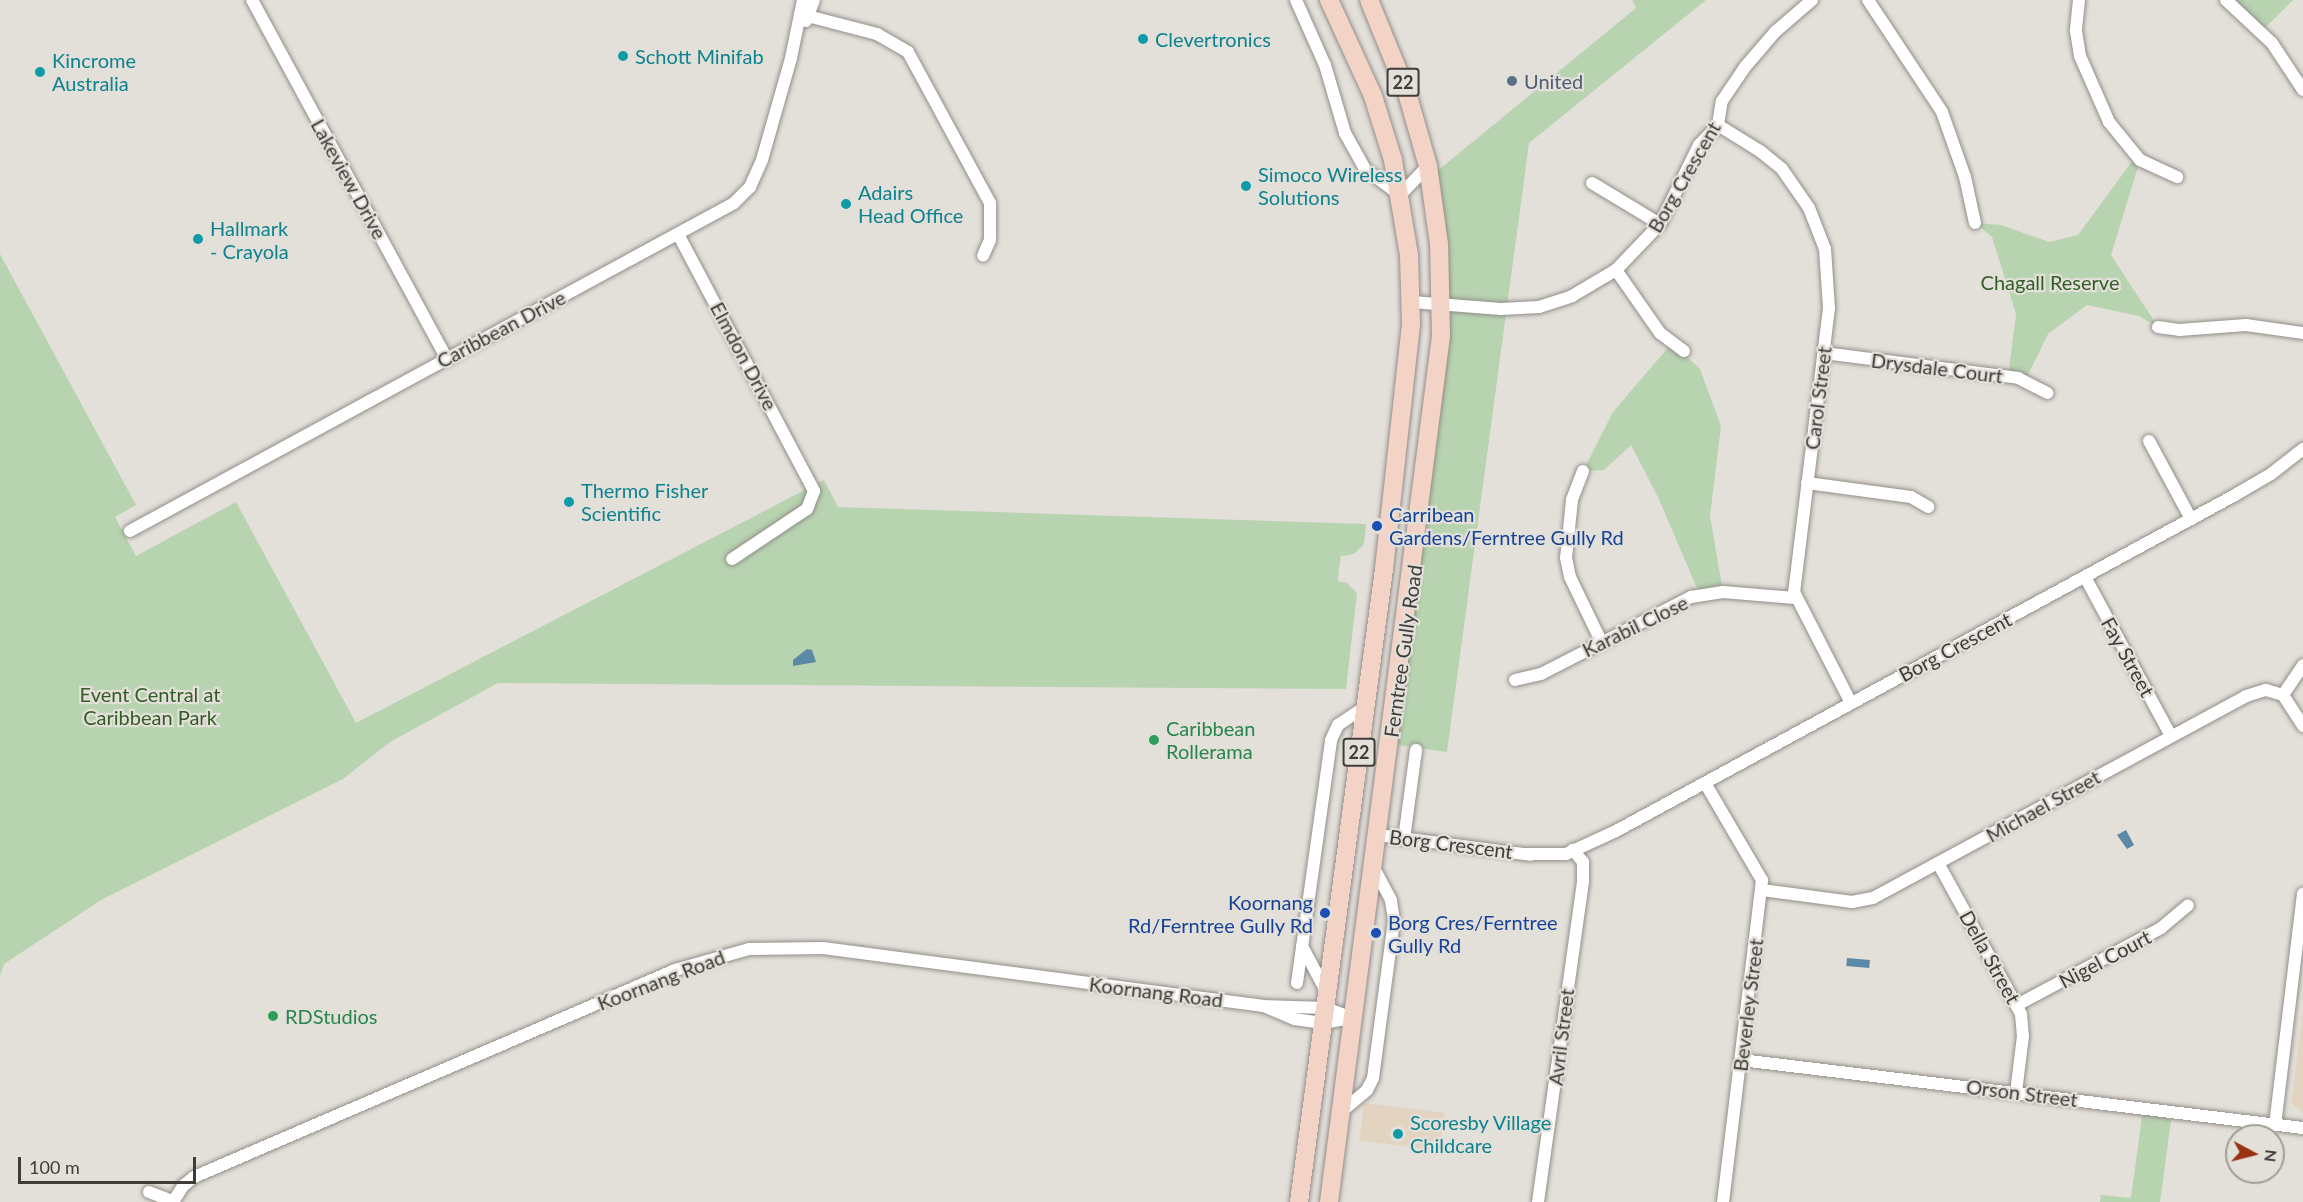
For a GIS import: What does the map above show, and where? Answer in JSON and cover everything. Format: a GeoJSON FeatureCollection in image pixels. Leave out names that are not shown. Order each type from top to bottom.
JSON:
{"type":"FeatureCollection","features":[{"type":"Feature","properties":{"kind":"main road","name":"Ferntree Gully Road"},"geometry":{"type":"LineString","coordinates":[[1299,1202],[1407,390],[1412,302],[1400,195],[1373,96],[1329,0]]}},
{"type":"Feature","properties":{"kind":"main road","name":"Ferntree Gully Road"},"geometry":{"type":"LineString","coordinates":[[1329,1202],[1433,420],[1442,305],[1439,244],[1428,166],[1407,93],[1369,0]]}},
{"type":"Feature","properties":{"kind":"street","name":"Lakeview Drive"},"geometry":{"type":"LineString","coordinates":[[252,0],[446,358]]}},
{"type":"Feature","properties":{"kind":"street","name":"Caribbean Drive"},"geometry":{"type":"LineString","coordinates":[[803,0],[804,14]]}},
{"type":"Feature","properties":{"kind":"street","name":"Caribbean Drive"},"geometry":{"type":"LineString","coordinates":[[130,531],[734,203],[750,187],[762,160],[804,14],[814,0]]}},
{"type":"Feature","properties":{"kind":"street"},"geometry":{"type":"LineString","coordinates":[[1296,0],[1325,64],[1354,151],[1372,177],[1400,195],[1428,166]]}},
{"type":"Feature","properties":{"kind":"street","name":"Borg Crescent"},"geometry":{"type":"LineString","coordinates":[[1412,302],[1501,309],[1539,307],[1572,296],[1616,270],[1660,224],[1700,145],[1718,125],[1722,101],[1745,67],[1775,32],[1812,0]]}},
{"type":"Feature","properties":{"kind":"street"},"geometry":{"type":"LineString","coordinates":[[1868,0],[1942,112],[1963,169],[1975,223]]}},
{"type":"Feature","properties":{"kind":"street"},"geometry":{"type":"LineString","coordinates":[[2079,0],[2076,31],[2080,56],[2109,122],[2140,160],[2177,177]]}},
{"type":"Feature","properties":{"kind":"street"},"geometry":{"type":"LineString","coordinates":[[2226,0],[2272,43],[2303,90]]}},
{"type":"Feature","properties":{"kind":"street"},"geometry":{"type":"LineString","coordinates":[[804,14],[877,34],[908,52],[990,203],[990,240],[982,256]]}},
{"type":"Feature","properties":{"kind":"street","name":"Carol Street"},"geometry":{"type":"LineString","coordinates":[[1718,125],[1746,141],[1782,169],[1817,224],[1830,282],[1824,353],[1795,598]]}},
{"type":"Feature","properties":{"kind":"street"},"geometry":{"type":"LineString","coordinates":[[1592,183],[1660,224]]}},
{"type":"Feature","properties":{"kind":"street","name":"Elmdon Drive"},"geometry":{"type":"LineString","coordinates":[[678,234],[810,478],[814,491],[807,509],[732,559]]}},
{"type":"Feature","properties":{"kind":"street"},"geometry":{"type":"LineString","coordinates":[[1616,270],[1660,333],[1684,351]]}},
{"type":"Feature","properties":{"kind":"street"},"geometry":{"type":"LineString","coordinates":[[2158,327],[2179,330],[2246,325],[2303,333]]}},
{"type":"Feature","properties":{"kind":"street","name":"Drysdale Court"},"geometry":{"type":"LineString","coordinates":[[1824,353],[2018,378],[2047,393]]}},
{"type":"Feature","properties":{"kind":"street","name":"Borg Crescent"},"geometry":{"type":"LineString","coordinates":[[2291,457],[2303,437]]}},
{"type":"Feature","properties":{"kind":"street"},"geometry":{"type":"LineString","coordinates":[[2149,441],[2191,519]]}},
{"type":"Feature","properties":{"kind":"street","name":"Borg Crescent"},"geometry":{"type":"LineString","coordinates":[[1378,835],[1525,854],[1576,854],[2262,480],[2303,448]]}},
{"type":"Feature","properties":{"kind":"street"},"geometry":{"type":"LineString","coordinates":[[1583,471],[1572,500],[1566,558],[1577,592],[1601,641]]}},
{"type":"Feature","properties":{"kind":"street"},"geometry":{"type":"LineString","coordinates":[[1807,483],[1911,497],[1928,507]]}},
{"type":"Feature","properties":{"kind":"street","name":"Fay Street"},"geometry":{"type":"LineString","coordinates":[[2085,577],[2171,736]]}},
{"type":"Feature","properties":{"kind":"street","name":"Karabil Close"},"geometry":{"type":"LineString","coordinates":[[1515,680],[1540,674],[1671,605],[1700,595],[1723,592],[1795,598]]}},
{"type":"Feature","properties":{"kind":"street"},"geometry":{"type":"LineString","coordinates":[[1795,598],[1851,703]]}},
{"type":"Feature","properties":{"kind":"street"},"geometry":{"type":"LineString","coordinates":[[2303,665],[2283,695],[2303,726]]}},
{"type":"Feature","properties":{"kind":"street","name":"Michael Street"},"geometry":{"type":"LineString","coordinates":[[1762,890],[1863,901],[1938,863],[2254,692],[2283,695]]}},
{"type":"Feature","properties":{"kind":"street"},"geometry":{"type":"LineString","coordinates":[[1297,982],[1331,740],[1338,726],[1365,708]]}},
{"type":"Feature","properties":{"kind":"street"},"geometry":{"type":"LineString","coordinates":[[1404,839],[1416,750]]}},
{"type":"Feature","properties":{"kind":"street","name":"Beverley Street"},"geometry":{"type":"LineString","coordinates":[[1708,781],[1760,875],[1762,890],[1723,1202]]}},
{"type":"Feature","properties":{"kind":"street","name":"Avril Street"},"geometry":{"type":"LineString","coordinates":[[1540,1202],[1578,895],[1576,854]]}},
{"type":"Feature","properties":{"kind":"street","name":"Della Street"},"geometry":{"type":"LineString","coordinates":[[1938,863],[2017,1005],[2024,1031],[2016,1092]]}},
{"type":"Feature","properties":{"kind":"street"},"geometry":{"type":"LineString","coordinates":[[1341,1112],[1367,1090],[1373,1078],[1394,920],[1391,900],[1374,868]]}},
{"type":"Feature","properties":{"kind":"street"},"geometry":{"type":"LineString","coordinates":[[2275,1124],[2303,894]]}},
{"type":"Feature","properties":{"kind":"street","name":"Nigel Court"},"geometry":{"type":"LineString","coordinates":[[2017,1005],[2161,928],[2188,905]]}},
{"type":"Feature","properties":{"kind":"street","name":"Koornang Road"},"geometry":{"type":"LineString","coordinates":[[149,1192],[173,1201],[194,1177],[675,970],[735,951],[778,946],[823,948],[1263,1006],[1294,1019],[1325,1008],[1353,1018]]}},
{"type":"Feature","properties":{"kind":"street"},"geometry":{"type":"LineString","coordinates":[[1302,946],[1325,1008]]}},
{"type":"Feature","properties":{"kind":"street","name":"Orson Street"},"geometry":{"type":"LineString","coordinates":[[1741,1060],[2267,1124]]}},
{"type":"Feature","properties":{"kind":"street","name":"Orson Street"},"geometry":{"type":"LineString","coordinates":[[2285,1126],[2303,1128]]}},
{"type":"Feature","properties":{"kind":"shaded area"},"geometry":{"type":"Polygon","coordinates":[[[2303,1010],[2303,1113],[2291,1103],[2303,1010]]]}},
{"type":"Feature","properties":{"kind":"shaded area"},"geometry":{"type":"Polygon","coordinates":[[[1364,1103],[1444,1113],[1440,1151],[1359,1141],[1364,1103]]]}},
{"type":"Feature","properties":{"kind":"green space"},"geometry":{"type":"Polygon","coordinates":[[[1632,0],[1706,0],[1529,143],[1447,752],[1390,744],[1438,375],[1430,177],[1636,8],[1632,0]]]}},
{"type":"Feature","properties":{"kind":"green space"},"geometry":{"type":"Polygon","coordinates":[[[2226,0],[2293,0],[2262,31],[2226,0]]]}},
{"type":"Feature","properties":{"kind":"green space","name":"Chagall Reserve"},"geometry":{"type":"Polygon","coordinates":[[[2136,156],[2140,160],[2111,255],[2158,327],[2139,316],[2087,305],[2048,334],[2025,381],[2008,377],[2016,314],[1992,237],[1975,223],[2001,225],[2049,242],[2078,235],[2136,156]]]}},
{"type":"Feature","properties":{"kind":"green space","name":"Event Central at Caribbean Park"},"geometry":{"type":"Polygon","coordinates":[[[0,254],[136,505],[115,517],[136,556],[236,502],[356,723],[824,480],[838,507],[1366,524],[1364,544],[1354,554],[1341,556],[1339,569],[1338,581],[1347,583],[1357,593],[1346,689],[498,683],[390,742],[343,779],[101,900],[4,964],[0,976],[0,254]]]}},
{"type":"Feature","properties":{"kind":"green space"},"geometry":{"type":"Polygon","coordinates":[[[1672,343],[1700,369],[1721,426],[1710,516],[1723,592],[1700,595],[1658,497],[1631,445],[1604,470],[1583,471],[1613,412],[1672,343]]]}},
{"type":"Feature","properties":{"kind":"green space"},"geometry":{"type":"Polygon","coordinates":[[[2143,1109],[2172,1113],[2160,1202],[2100,1202],[2101,1195],[2131,1198],[2143,1109]]]}},
{"type":"Feature","properties":{"kind":"water"},"geometry":{"type":"Polygon","coordinates":[[[807,649],[812,650],[816,662],[793,666],[793,660],[807,649]]]}},
{"type":"Feature","properties":{"kind":"water"},"geometry":{"type":"Polygon","coordinates":[[[2126,830],[2134,845],[2127,849],[2117,835],[2126,830]]]}},
{"type":"Feature","properties":{"kind":"water"},"geometry":{"type":"Polygon","coordinates":[[[1847,958],[1870,960],[1869,968],[1846,966],[1847,958]]]}},
{"type":"Feature","properties":{"kind":"place","name":"Clevertronics"},"geometry":{"type":"Point","coordinates":[1143,39]}},
{"type":"Feature","properties":{"kind":"place","name":"Schott Minifab"},"geometry":{"type":"Point","coordinates":[623,56]}},
{"type":"Feature","properties":{"kind":"place","name":"Kincrome Australia"},"geometry":{"type":"Point","coordinates":[40,72]}},
{"type":"Feature","properties":{"kind":"place","name":"United"},"geometry":{"type":"Point","coordinates":[1512,81]}},
{"type":"Feature","properties":{"kind":"place","name":"Simoco Wireless Solutions"},"geometry":{"type":"Point","coordinates":[1246,186]}},
{"type":"Feature","properties":{"kind":"place","name":"Adairs Head Office"},"geometry":{"type":"Point","coordinates":[846,204]}},
{"type":"Feature","properties":{"kind":"place","name":"Hallmark - Crayola"},"geometry":{"type":"Point","coordinates":[198,239]}},
{"type":"Feature","properties":{"kind":"place","name":"Thermo Fisher Scientific"},"geometry":{"type":"Point","coordinates":[569,502]}},
{"type":"Feature","properties":{"kind":"place","name":"Carribean Gardens/Ferntree Gully Rd"},"geometry":{"type":"Point","coordinates":[1377,526]}},
{"type":"Feature","properties":{"kind":"place","name":"Caribbean Rollerama"},"geometry":{"type":"Point","coordinates":[1154,740]}},
{"type":"Feature","properties":{"kind":"place","name":"Koornang Rd/Ferntree Gully Rd"},"geometry":{"type":"Point","coordinates":[1325,913]}},
{"type":"Feature","properties":{"kind":"place","name":"Borg Cres/Ferntree Gully Rd"},"geometry":{"type":"Point","coordinates":[1376,933]}},
{"type":"Feature","properties":{"kind":"place","name":"RDStudios"},"geometry":{"type":"Point","coordinates":[273,1016]}},
{"type":"Feature","properties":{"kind":"place","name":"Scoresby Village Childcare"},"geometry":{"type":"Point","coordinates":[1398,1134]}}]}
